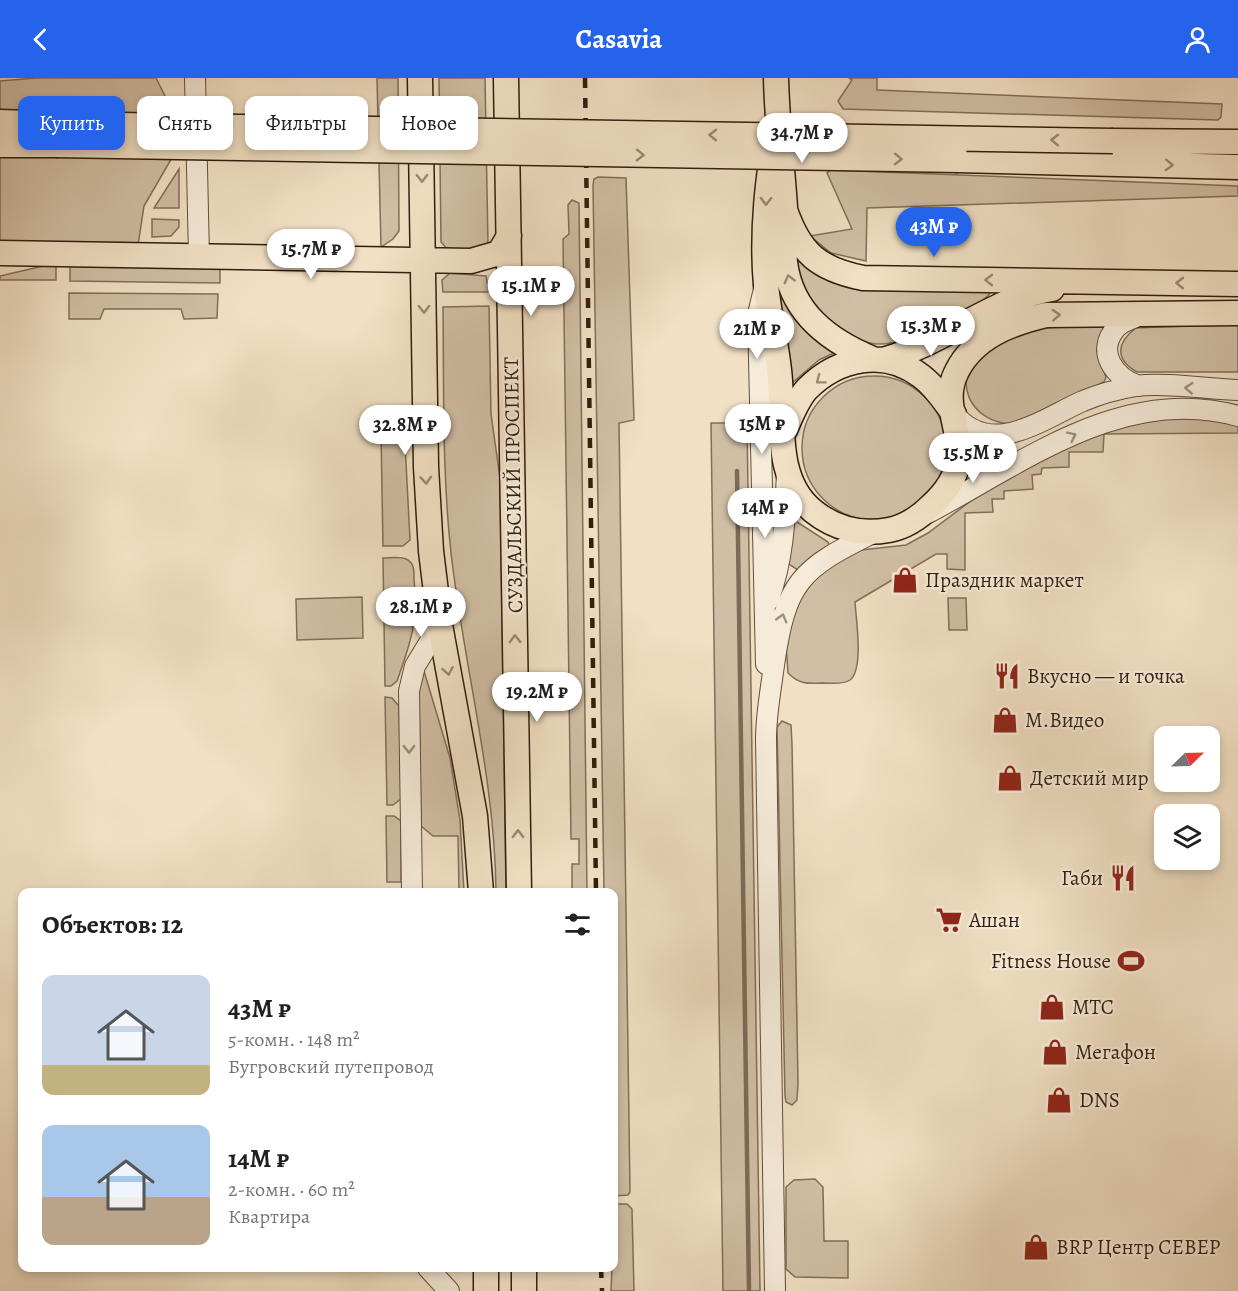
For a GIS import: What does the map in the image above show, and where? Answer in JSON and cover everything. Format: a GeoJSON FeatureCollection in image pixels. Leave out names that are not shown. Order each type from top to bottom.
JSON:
{"type":"FeatureCollection","features":[{"type":"Feature","properties":{"kind":"main road"},"geometry":{"type":"LineString","coordinates":[[420,78],[426,467],[431,551],[440,625],[476,816],[481,888]]}},
{"type":"Feature","properties":{"kind":"main road"},"geometry":{"type":"LineString","coordinates":[[776,78],[777,123],[785,210],[783,227],[785,264],[800,308],[832,339],[920,375],[938,392],[954,414]]}},
{"type":"Feature","properties":{"kind":"main road","name":"СУЗДАЛЬСКИЙ ПРОСПЕКТ"},"geometry":{"type":"LineString","coordinates":[[506,79],[519,888]]}},
{"type":"Feature","properties":{"kind":"main road"},"geometry":{"type":"LineString","coordinates":[[0,122],[18,126]]}},
{"type":"Feature","properties":{"kind":"main road"},"geometry":{"type":"LineString","coordinates":[[777,123],[766,190],[766,283],[779,369],[787,472],[796,493],[812,510],[831,523],[852,531],[875,532],[909,523],[947,490],[958,466],[959,438],[950,393],[956,372],[970,350],[982,340],[1024,320],[1046,315],[1238,314]]}},
{"type":"Feature","properties":{"kind":"main road"},"geometry":{"type":"LineString","coordinates":[[125,136],[1112,152],[1238,142]]}},
{"type":"Feature","properties":{"kind":"main road"},"geometry":{"type":"LineString","coordinates":[[0,146],[18,143]]}},
{"type":"Feature","properties":{"kind":"main road"},"geometry":{"type":"LineString","coordinates":[[1112,152],[1238,167]]}},
{"type":"Feature","properties":{"kind":"main road"},"geometry":{"type":"LineString","coordinates":[[785,210],[802,248],[821,264],[842,274],[863,278],[1238,284]]}},
{"type":"Feature","properties":{"kind":"main road"},"geometry":{"type":"LineString","coordinates":[[0,253],[471,261],[492,257],[499,253],[508,236]]}},
{"type":"Feature","properties":{"kind":"main road"},"geometry":{"type":"LineString","coordinates":[[783,435],[793,410],[806,390],[827,374],[849,363],[880,359],[926,346],[1012,300],[1037,292],[1089,283]]}},
{"type":"Feature","properties":{"kind":"main road"},"geometry":{"type":"LineString","coordinates":[[486,1272],[486,1291]]}},
{"type":"Feature","properties":{"kind":"main road"},"geometry":{"type":"LineString","coordinates":[[524,1272],[524,1291]]}},
{"type":"Feature","properties":{"kind":"street"},"geometry":{"type":"LineString","coordinates":[[195,78],[199,256]]}},
{"type":"Feature","properties":{"kind":"street"},"geometry":{"type":"LineString","coordinates":[[766,283],[758,314],[764,647],[770,696]]}},
{"type":"Feature","properties":{"kind":"street"},"geometry":{"type":"LineString","coordinates":[[1141,315],[1116,327],[1107,346],[1110,365],[1124,381],[1139,386],[1238,390]]}},
{"type":"Feature","properties":{"kind":"street"},"geometry":{"type":"LineString","coordinates":[[954,414],[962,424],[982,434],[1006,435],[1031,427],[1085,401],[1139,386]]}},
{"type":"Feature","properties":{"kind":"street"},"geometry":{"type":"LineString","coordinates":[[909,523],[1069,437],[1120,416],[1144,411],[1189,410],[1238,416]]}},
{"type":"Feature","properties":{"kind":"street"},"geometry":{"type":"LineString","coordinates":[[764,612],[779,569],[783,546],[787,472]]}},
{"type":"Feature","properties":{"kind":"street"},"geometry":{"type":"LineString","coordinates":[[776,1291],[766,739],[770,696],[780,623],[788,599],[801,580],[819,563],[875,532]]}},
{"type":"Feature","properties":{"kind":"street"},"geometry":{"type":"LineString","coordinates":[[412,888],[408,691],[415,666],[440,625]]}},
{"type":"Feature","properties":{"kind":"street"},"geometry":{"type":"LineString","coordinates":[[432,1272],[449,1291]]}},
{"type":"Feature","properties":{"kind":"shaded area"},"geometry":{"type":"Polygon","coordinates":[[[36,78],[156,78],[165,96],[137,96],[137,116],[125,116],[125,96],[18,96],[18,115],[0,115],[0,81],[36,78]]]}},
{"type":"Feature","properties":{"kind":"shaded area"},"geometry":{"type":"Polygon","coordinates":[[[377,78],[398,78],[398,96],[380,96],[380,150],[398,150],[399,231],[393,239],[381,247],[377,78]]]}},
{"type":"Feature","properties":{"kind":"shaded area"},"geometry":{"type":"Polygon","coordinates":[[[439,78],[485,78],[488,244],[484,249],[448,250],[441,242],[440,150],[478,150],[478,96],[439,96],[439,78]]]}},
{"type":"Feature","properties":{"kind":"shaded area"},"geometry":{"type":"Polygon","coordinates":[[[849,78],[877,78],[877,90],[1222,104],[1221,117],[1218,120],[843,109],[838,101],[852,80],[849,78]]]}},
{"type":"Feature","properties":{"kind":"shaded area"},"geometry":{"type":"Polygon","coordinates":[[[0,155],[173,156],[144,206],[138,245],[0,243],[0,155]]]}},
{"type":"Feature","properties":{"kind":"shaded area"},"geometry":{"type":"Polygon","coordinates":[[[179,169],[179,208],[154,208],[179,169]]]}},
{"type":"Feature","properties":{"kind":"shaded area"},"geometry":{"type":"Polygon","coordinates":[[[830,170],[1238,186],[1238,196],[867,208],[866,261],[831,253],[810,236],[852,229],[827,173],[830,170]]]}},
{"type":"Feature","properties":{"kind":"shaded area"},"geometry":{"type":"Polygon","coordinates":[[[598,177],[626,178],[634,420],[619,423],[630,1192],[628,1195],[618,1196],[618,888],[604,888],[594,179],[598,177]]]}},
{"type":"Feature","properties":{"kind":"shaded area"},"geometry":{"type":"Polygon","coordinates":[[[572,200],[579,203],[587,888],[572,888],[572,864],[579,864],[579,839],[571,839],[563,239],[569,234],[568,205],[572,200]]]}},
{"type":"Feature","properties":{"kind":"shaded area"},"geometry":{"type":"Polygon","coordinates":[[[152,219],[179,220],[179,227],[171,236],[152,237],[152,219]]]}},
{"type":"Feature","properties":{"kind":"shaded area"},"geometry":{"type":"Polygon","coordinates":[[[795,257],[990,293],[976,305],[903,340],[887,344],[873,343],[844,332],[805,305],[795,257]]]}},
{"type":"Feature","properties":{"kind":"shaded area"},"geometry":{"type":"Polygon","coordinates":[[[56,263],[56,280],[0,280],[0,276],[56,263]]]}},
{"type":"Feature","properties":{"kind":"shaded area"},"geometry":{"type":"Polygon","coordinates":[[[70,263],[220,265],[220,283],[70,281],[70,263]]]}},
{"type":"Feature","properties":{"kind":"shaded area"},"geometry":{"type":"Polygon","coordinates":[[[450,273],[486,276],[489,292],[443,292],[442,280],[450,273]]]}},
{"type":"Feature","properties":{"kind":"shaded area"},"geometry":{"type":"Polygon","coordinates":[[[783,286],[840,350],[819,360],[792,383],[775,288],[783,286]]]}},
{"type":"Feature","properties":{"kind":"shaded area"},"geometry":{"type":"Polygon","coordinates":[[[69,293],[218,294],[217,318],[184,319],[181,309],[104,309],[100,319],[69,319],[69,293]]]}},
{"type":"Feature","properties":{"kind":"shaded area"},"geometry":{"type":"Polygon","coordinates":[[[489,306],[491,414],[500,478],[506,888],[496,888],[485,765],[451,553],[445,461],[443,307],[489,306]]]}},
{"type":"Feature","properties":{"kind":"shaded area"},"geometry":{"type":"Polygon","coordinates":[[[1238,324],[1238,372],[1137,372],[1124,362],[1122,356],[1121,350],[1125,339],[1136,328],[1238,324]]]}},
{"type":"Feature","properties":{"kind":"shaded area"},"geometry":{"type":"Polygon","coordinates":[[[1104,326],[1097,351],[1106,377],[1104,382],[1013,424],[998,422],[975,408],[966,385],[968,373],[974,361],[999,341],[1043,328],[1104,326]]]}},
{"type":"Feature","properties":{"kind":"shaded area"},"geometry":{"type":"Polygon","coordinates":[[[874,376],[902,382],[925,397],[940,420],[946,448],[940,476],[925,499],[902,514],[874,520],[846,514],[823,499],[808,476],[802,448],[808,420],[823,397],[846,382],[874,376]]]}},
{"type":"Feature","properties":{"kind":"shaded area"},"geometry":{"type":"Polygon","coordinates":[[[1135,418],[1238,419],[1238,433],[1104,434],[1103,452],[1069,452],[1069,467],[1042,468],[1041,474],[1032,475],[1033,489],[1004,491],[1004,499],[992,499],[993,512],[965,513],[965,570],[947,569],[947,554],[936,554],[855,602],[858,655],[857,666],[850,680],[840,683],[808,683],[788,673],[786,644],[789,616],[818,572],[852,551],[906,545],[928,533],[988,488],[1040,457],[1135,418]]]}},
{"type":"Feature","properties":{"kind":"shaded area"},"geometry":{"type":"Polygon","coordinates":[[[711,423],[747,423],[760,1291],[723,1291],[711,423]]]}},
{"type":"Feature","properties":{"kind":"shaded area"},"geometry":{"type":"Polygon","coordinates":[[[404,424],[410,540],[403,546],[383,546],[381,434],[383,430],[404,424]]]}},
{"type":"Feature","properties":{"kind":"shaded area"},"geometry":{"type":"Polygon","coordinates":[[[794,520],[828,542],[830,547],[801,572],[787,563],[794,520]]]}},
{"type":"Feature","properties":{"kind":"shaded area"},"geometry":{"type":"Polygon","coordinates":[[[383,558],[406,559],[411,563],[414,571],[415,607],[412,632],[397,681],[391,686],[385,686],[383,558]]]}},
{"type":"Feature","properties":{"kind":"shaded area"},"geometry":{"type":"Polygon","coordinates":[[[362,597],[363,638],[297,640],[296,599],[362,597]]]}},
{"type":"Feature","properties":{"kind":"shaded area"},"geometry":{"type":"Polygon","coordinates":[[[948,598],[966,598],[967,630],[949,630],[948,598]]]}},
{"type":"Feature","properties":{"kind":"shaded area"},"geometry":{"type":"Polygon","coordinates":[[[424,671],[450,758],[460,820],[464,888],[459,888],[458,836],[433,836],[421,826],[419,690],[424,671]]]}},
{"type":"Feature","properties":{"kind":"shaded area"},"geometry":{"type":"Polygon","coordinates":[[[385,697],[392,698],[399,706],[401,799],[393,805],[387,805],[385,697]]]}},
{"type":"Feature","properties":{"kind":"shaded area"},"geometry":{"type":"Polygon","coordinates":[[[782,721],[791,725],[792,744],[798,1084],[797,1100],[792,1105],[786,1102],[785,1096],[777,727],[782,721]]]}},
{"type":"Feature","properties":{"kind":"shaded area"},"geometry":{"type":"Polygon","coordinates":[[[386,816],[394,816],[401,821],[401,882],[387,882],[386,816]]]}},
{"type":"Feature","properties":{"kind":"shaded area"},"geometry":{"type":"Polygon","coordinates":[[[815,1179],[823,1187],[824,1241],[848,1241],[848,1278],[795,1277],[786,1269],[786,1187],[794,1180],[815,1179]]]}},
{"type":"Feature","properties":{"kind":"shaded area"},"geometry":{"type":"Polygon","coordinates":[[[618,1204],[627,1204],[632,1209],[634,1291],[611,1291],[612,1272],[618,1272],[618,1204]]]}},
{"type":"Feature","properties":{"kind":"waterway"},"geometry":{"type":"LineString","coordinates":[[737,471],[749,1291]]}},
{"type":"Feature","properties":{"kind":"railway"},"geometry":{"type":"LineString","coordinates":[[585,78],[596,888]]}},
{"type":"Feature","properties":{"kind":"railway"},"geometry":{"type":"LineString","coordinates":[[601,1272],[602,1291]]}},
{"type":"Feature","properties":{"kind":"place","name":"Праздник маркет"},"geometry":{"type":"Point","coordinates":[905,580]}},
{"type":"Feature","properties":{"kind":"place","name":"Вкусно — и точка"},"geometry":{"type":"Point","coordinates":[1007,676]}},
{"type":"Feature","properties":{"kind":"place","name":"М.Видео"},"geometry":{"type":"Point","coordinates":[1005,720]}},
{"type":"Feature","properties":{"kind":"place","name":"Детский мир"},"geometry":{"type":"Point","coordinates":[1010,778]}},
{"type":"Feature","properties":{"kind":"place","name":"Габи"},"geometry":{"type":"Point","coordinates":[1123,878]}},
{"type":"Feature","properties":{"kind":"place","name":"Ашан"},"geometry":{"type":"Point","coordinates":[949,920]}},
{"type":"Feature","properties":{"kind":"place","name":"Fitness House"},"geometry":{"type":"Point","coordinates":[1131,961]}},
{"type":"Feature","properties":{"kind":"place","name":"МТС"},"geometry":{"type":"Point","coordinates":[1052,1007]}},
{"type":"Feature","properties":{"kind":"place","name":"Мегафон"},"geometry":{"type":"Point","coordinates":[1055,1052]}},
{"type":"Feature","properties":{"kind":"place","name":"DNS"},"geometry":{"type":"Point","coordinates":[1059,1100]}},
{"type":"Feature","properties":{"kind":"place","name":"BRP Центр СЕВЕР"},"geometry":{"type":"Point","coordinates":[1036,1247]}}]}
